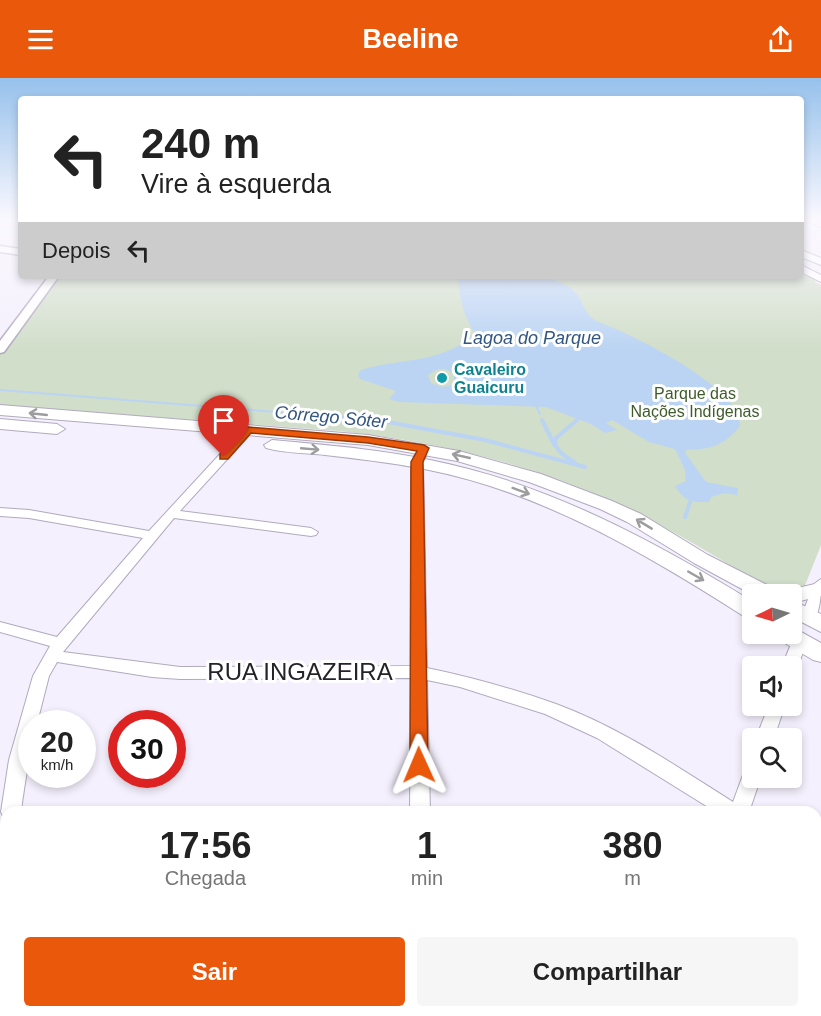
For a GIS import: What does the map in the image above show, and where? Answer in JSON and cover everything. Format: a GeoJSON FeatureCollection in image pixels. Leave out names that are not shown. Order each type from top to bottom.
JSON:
{"type":"FeatureCollection","features":[{"type":"Feature","properties":{"kind":"main road"},"geometry":{"type":"LineString","coordinates":[[804,270],[821,279]]}},
{"type":"Feature","properties":{"kind":"main road"},"geometry":{"type":"LineString","coordinates":[[0,410],[243,436],[345,452],[420,455],[496,465],[571,490],[634,518],[749,584]]}},
{"type":"Feature","properties":{"kind":"main road"},"geometry":{"type":"LineString","coordinates":[[0,424],[243,436]]}},
{"type":"Feature","properties":{"kind":"main road"},"geometry":{"type":"LineString","coordinates":[[420,455],[526,493],[609,528],[742,603]]}},
{"type":"Feature","properties":{"kind":"main road"},"geometry":{"type":"LineString","coordinates":[[657,554],[672,553],[702,559]]}},
{"type":"Feature","properties":{"kind":"main road"},"geometry":{"type":"LineString","coordinates":[[802,593],[820,587]]}},
{"type":"Feature","properties":{"kind":"main road"},"geometry":{"type":"LineString","coordinates":[[802,627],[821,654]]}},
{"type":"Feature","properties":{"kind":"street"},"geometry":{"type":"LineString","coordinates":[[0,349],[52,279]]}},
{"type":"Feature","properties":{"kind":"street"},"geometry":{"type":"LineString","coordinates":[[12,806],[23,740],[42,676],[57,649],[171,514],[243,436]]}},
{"type":"Feature","properties":{"kind":"street"},"geometry":{"type":"LineString","coordinates":[[420,455],[417,672],[420,806]]}},
{"type":"Feature","properties":{"kind":"street"},"geometry":{"type":"LineString","coordinates":[[0,512],[29,514],[152,536]]}},
{"type":"Feature","properties":{"kind":"street"},"geometry":{"type":"LineString","coordinates":[[171,514],[311,532]]}},
{"type":"Feature","properties":{"kind":"street"},"geometry":{"type":"LineString","coordinates":[[802,620],[820,587]]}},
{"type":"Feature","properties":{"kind":"street","name":"RUA INGAZEIRA"},"geometry":{"type":"LineString","coordinates":[[0,627],[57,649],[152,671],[180,673],[417,672],[460,681],[551,709],[603,733],[660,765],[724,806]]}},
{"type":"Feature","properties":{"kind":"street"},"geometry":{"type":"LineString","coordinates":[[741,806],[747,788]]}},
{"type":"Feature","properties":{"kind":"green space","name":"Parque das Nações Indígenas"},"geometry":{"type":"Polygon","coordinates":[[[804,276],[816,279],[815,282],[821,285],[821,545],[804,588],[802,589],[802,584],[762,584],[670,530],[607,499],[542,474],[475,454],[408,440],[339,431],[0,405],[0,354],[57,279],[804,279],[804,276]]]}},
{"type":"Feature","properties":{"kind":"water","name":"Lagoa do Parque"},"geometry":{"type":"Polygon","coordinates":[[[458,279],[550,279],[574,291],[587,312],[596,321],[631,336],[694,372],[727,399],[737,412],[740,426],[722,442],[703,449],[686,450],[686,454],[706,482],[738,488],[737,495],[724,493],[711,497],[709,502],[686,498],[675,486],[686,481],[685,470],[675,449],[649,442],[612,420],[606,423],[617,430],[605,433],[591,424],[546,407],[399,402],[389,399],[396,391],[360,379],[358,375],[361,370],[434,356],[461,344],[474,332],[462,305],[458,279]],[[438,369],[428,375],[431,383],[442,387],[455,385],[453,373],[445,369],[438,369]]]}},
{"type":"Feature","properties":{"kind":"waterway","name":"Córrego Sóter"},"geometry":{"type":"LineString","coordinates":[[0,390],[390,421]]}},
{"type":"Feature","properties":{"kind":"waterway"},"geometry":{"type":"LineString","coordinates":[[529,392],[540,414]]}},
{"type":"Feature","properties":{"kind":"waterway","name":"Córrego Sóter"},"geometry":{"type":"LineString","coordinates":[[377,420],[485,440],[585,467]]}},
{"type":"Feature","properties":{"kind":"waterway"},"geometry":{"type":"LineString","coordinates":[[542,420],[554,444]]}},
{"type":"Feature","properties":{"kind":"waterway"},"geometry":{"type":"LineString","coordinates":[[575,463],[561,453],[555,445],[556,438],[577,420]]}},
{"type":"Feature","properties":{"kind":"waterway"},"geometry":{"type":"LineString","coordinates":[[685,517],[690,502]]}},
{"type":"Feature","properties":{"kind":"place","name":"Cavaleiro Guaicuru"},"geometry":{"type":"Point","coordinates":[442,378]}},
{"type":"Feature","properties":{"kind":"route"},"geometry":{"type":"LineString","coordinates":[[224,457],[248,430],[368,440],[424,448],[417,462],[419,765]]}}]}
